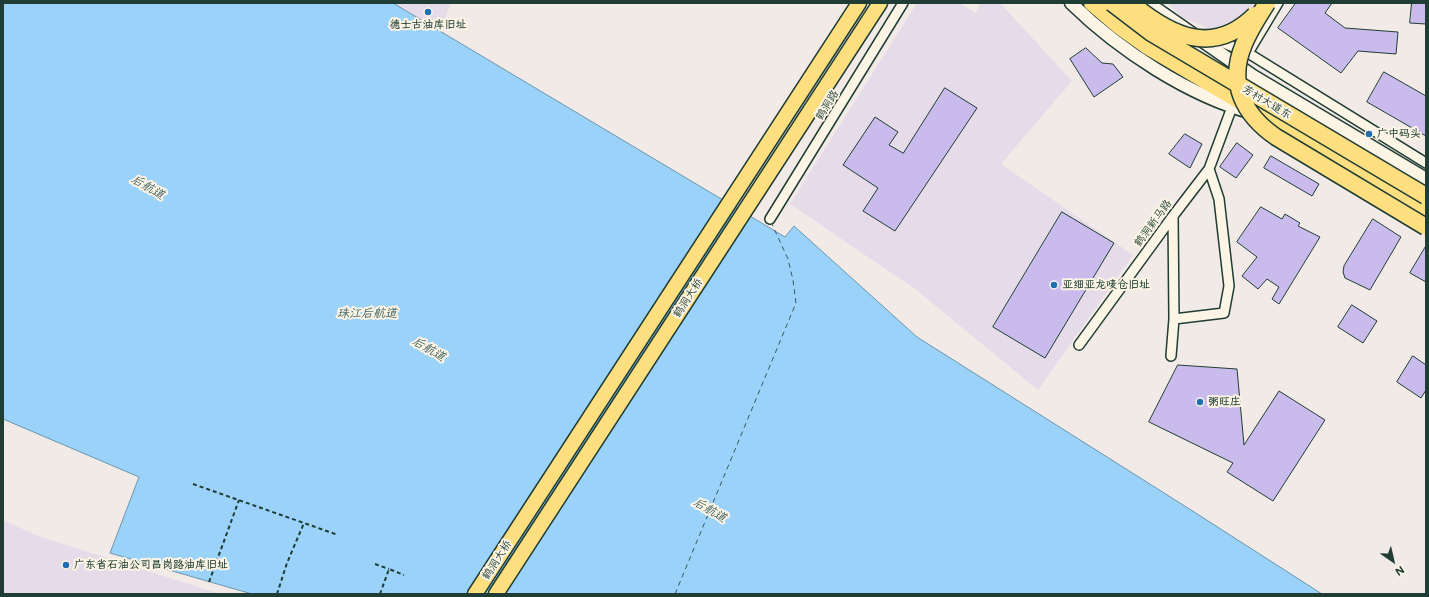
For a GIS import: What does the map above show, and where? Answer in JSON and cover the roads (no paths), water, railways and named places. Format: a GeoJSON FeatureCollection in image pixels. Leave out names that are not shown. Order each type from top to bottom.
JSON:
{"type":"FeatureCollection","features":[{"type":"Feature","properties":{"kind":"highway"},"geometry":{"type":"LineString","coordinates":[[1131,3],[1173,32],[1189,37],[1206,39],[1228,34],[1243,26],[1256,15],[1266,3]]}},
{"type":"Feature","properties":{"kind":"highway"},"geometry":{"type":"LineString","coordinates":[[1266,3],[1245,40],[1239,61],[1238,76],[1240,93],[1246,108],[1263,127],[1276,137],[1426,227]]}},
{"type":"Feature","properties":{"kind":"highway","name":"芳村大道东"},"geometry":{"type":"LineString","coordinates":[[1101,6],[1119,26],[1146,46],[1426,212]]}},
{"type":"Feature","properties":{"kind":"highway","name":"芳村大道东"},"geometry":{"type":"LineString","coordinates":[[1101,6],[1150,32],[1426,196]]}},
{"type":"Feature","properties":{"kind":"main road","name":"鹤洞大桥"},"geometry":{"type":"LineString","coordinates":[[475,594],[859,3]]}},
{"type":"Feature","properties":{"kind":"main road","name":"鹤洞大桥"},"geometry":{"type":"LineString","coordinates":[[496,594],[880,3]]}},
{"type":"Feature","properties":{"kind":"street","name":"鹤洞路"},"geometry":{"type":"LineString","coordinates":[[770,220],[903,3]]}},
{"type":"Feature","properties":{"kind":"street","name":"芳村大道东"},"geometry":{"type":"LineString","coordinates":[[1072,3],[1096,25],[1139,57],[1167,75],[1200,94],[1232,107],[1264,116]]}},
{"type":"Feature","properties":{"kind":"street","name":"芳村大道东"},"geometry":{"type":"LineString","coordinates":[[1148,3],[1253,76],[1426,179]]}},
{"type":"Feature","properties":{"kind":"street"},"geometry":{"type":"LineString","coordinates":[[1248,53],[1278,3]]}},
{"type":"Feature","properties":{"kind":"street"},"geometry":{"type":"LineString","coordinates":[[1175,23],[1248,53],[1426,163]]}},
{"type":"Feature","properties":{"kind":"street","name":"鹤洞新马路"},"geometry":{"type":"LineString","coordinates":[[1079,346],[1209,169],[1232,107]]}},
{"type":"Feature","properties":{"kind":"street"},"geometry":{"type":"LineString","coordinates":[[1174,319],[1224,313],[1229,286],[1219,199],[1209,169]]}},
{"type":"Feature","properties":{"kind":"street"},"geometry":{"type":"LineString","coordinates":[[1171,356],[1174,319],[1173,216]]}},
{"type":"Feature","properties":{"kind":"water","name":"珠江后航道"},"geometry":{"type":"Polygon","coordinates":[[[3,3],[393,3],[785,237],[794,226],[917,337],[1322,594],[252,594],[110,553],[139,477],[3,419],[3,3]]]}},
{"type":"Feature","properties":{"kind":"place","name":"德士古油库旧址"},"geometry":{"type":"Point","coordinates":[428,12]}},
{"type":"Feature","properties":{"kind":"place","name":"广中码头"},"geometry":{"type":"Point","coordinates":[1369,134]}},
{"type":"Feature","properties":{"kind":"place","name":"亚细亚龙唛仓旧址"},"geometry":{"type":"Point","coordinates":[1054,285]}},
{"type":"Feature","properties":{"kind":"place","name":"粥旺庄"},"geometry":{"type":"Point","coordinates":[1200,402]}},
{"type":"Feature","properties":{"kind":"place","name":"广东省石油公司昌岗路油库旧址"},"geometry":{"type":"Point","coordinates":[66,565]}},
{"type":"Feature","properties":{"kind":"water label","name":"后航道"},"geometry":{"type":"Point","coordinates":[148,187]}},
{"type":"Feature","properties":{"kind":"water label","name":"后航道"},"geometry":{"type":"Point","coordinates":[429,349]}},
{"type":"Feature","properties":{"kind":"water label","name":"后航道"},"geometry":{"type":"Point","coordinates":[710,510]}}]}
